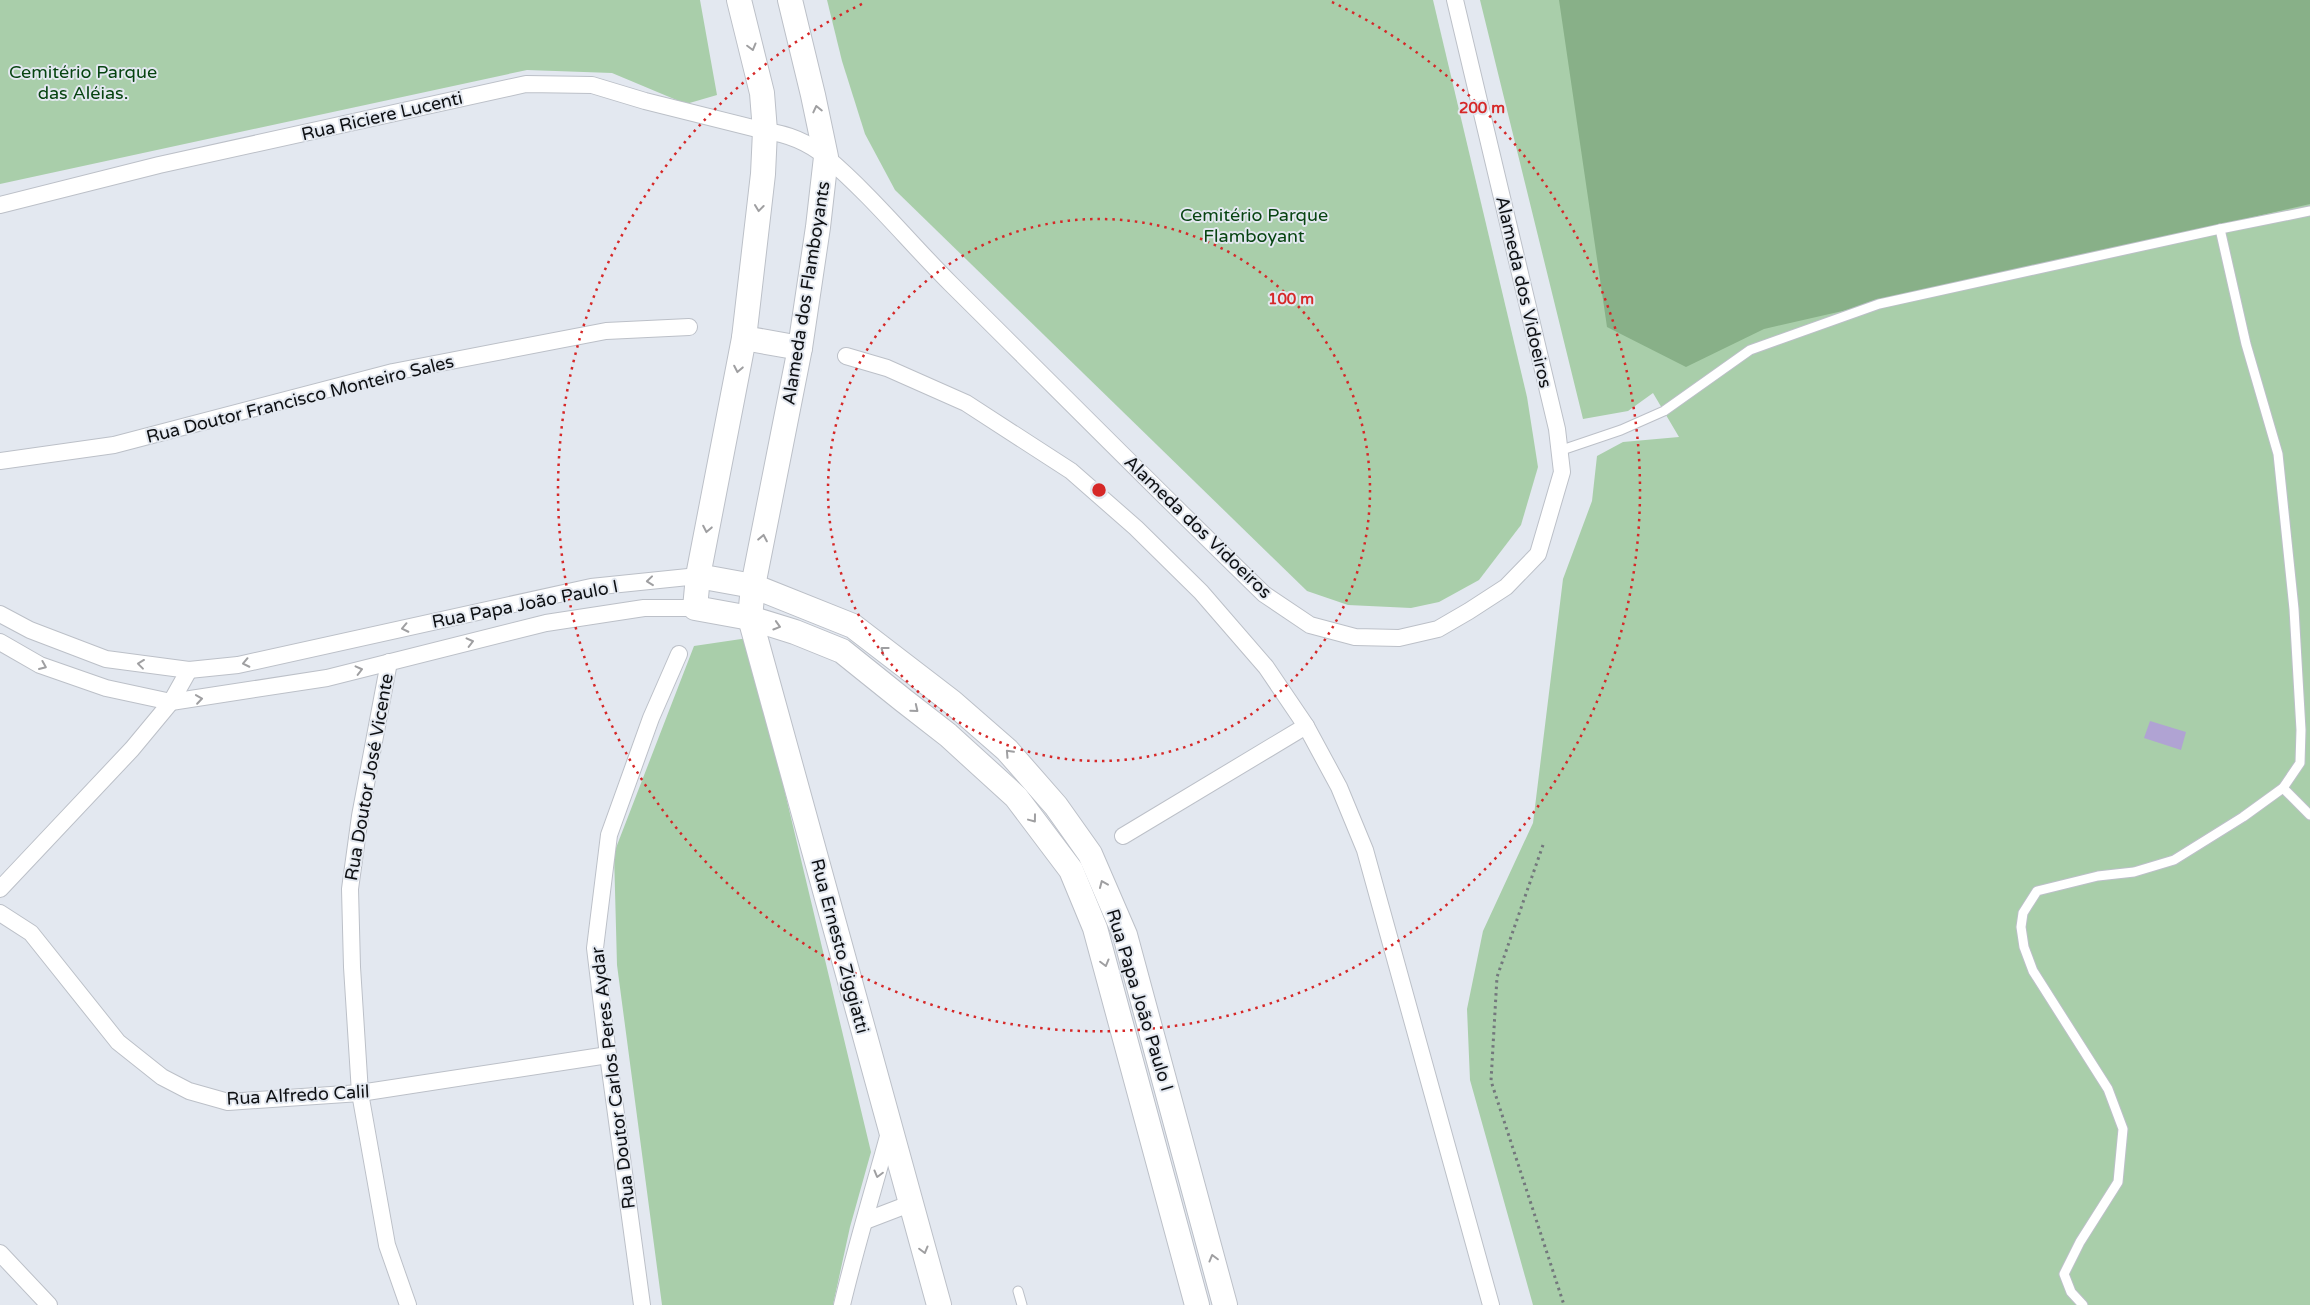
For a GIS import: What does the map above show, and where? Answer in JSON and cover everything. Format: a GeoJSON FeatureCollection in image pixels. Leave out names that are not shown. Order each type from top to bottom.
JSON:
{"type":"FeatureCollection","features":[{"type":"Feature","properties":{"kind":"street"},"geometry":{"type":"LineString","coordinates":[[695,608],[698,576],[744,338],[764,174],[765,130],[762,92],[739,0]]}},
{"type":"Feature","properties":{"kind":"street","name":"Alameda dos Flamboyants"},"geometry":{"type":"LineString","coordinates":[[754,586],[800,348],[818,227],[826,157],[790,0]]}},
{"type":"Feature","properties":{"kind":"street","name":"Alameda dos Vidoeiros"},"geometry":{"type":"LineString","coordinates":[[826,157],[853,182],[944,277],[1258,588],[1310,625],[1355,637],[1399,638],[1438,629],[1506,587],[1538,554],[1562,472],[1556,429],[1455,0]]}},
{"type":"Feature","properties":{"kind":"street","name":"Rua Riciere Lucenti"},"geometry":{"type":"LineString","coordinates":[[0,205],[159,166],[526,84],[592,86],[645,101],[783,133],[804,141],[826,157]]}},
{"type":"Feature","properties":{"kind":"street","name":"Rua Doutor Francisco Monteiro Sales"},"geometry":{"type":"LineString","coordinates":[[0,461],[114,445],[393,372],[606,331],[689,327]]}},
{"type":"Feature","properties":{"kind":"street"},"geometry":{"type":"LineString","coordinates":[[744,338],[800,348]]}},
{"type":"Feature","properties":{"kind":"street"},"geometry":{"type":"LineString","coordinates":[[846,356],[887,368],[966,403],[1071,471],[1136,528],[1201,592],[1266,667],[1306,726],[1339,787],[1365,850],[1491,1305]]}},
{"type":"Feature","properties":{"kind":"street","name":"Rua Papa João Paulo I"},"geometry":{"type":"LineString","coordinates":[[0,614],[30,630],[106,659],[189,670],[238,665],[591,587],[698,576],[754,586],[853,626],[952,702],[1007,750],[1056,806],[1090,854],[1125,935],[1225,1305]]}},
{"type":"Feature","properties":{"kind":"street","name":"Rua Ernesto Ziggiatti"},"geometry":{"type":"LineString","coordinates":[[754,586],[750,618],[939,1305]]}},
{"type":"Feature","properties":{"kind":"street","name":"Rua Papa João Paulo I"},"geometry":{"type":"LineString","coordinates":[[0,642],[40,665],[81,680],[106,688],[171,702],[327,678],[546,623],[644,608],[695,608],[750,618],[795,632],[842,652],[948,736],[1016,796],[1071,870],[1095,928],[1197,1305]]}},
{"type":"Feature","properties":{"kind":"street","name":"Rua Doutor Carlos Peres Aydar"},"geometry":{"type":"LineString","coordinates":[[642,1305],[595,948],[609,835],[651,718],[679,654]]}},
{"type":"Feature","properties":{"kind":"street","name":"Rua Doutor José Vicente"},"geometry":{"type":"LineString","coordinates":[[389,662],[360,816],[350,889],[352,967],[360,1093],[387,1245],[408,1305]]}},
{"type":"Feature","properties":{"kind":"street"},"geometry":{"type":"LineString","coordinates":[[0,889],[132,749],[171,702],[189,670]]}},
{"type":"Feature","properties":{"kind":"street"},"geometry":{"type":"LineString","coordinates":[[1123,836],[1306,726]]}},
{"type":"Feature","properties":{"kind":"street","name":"Rua Alfredo Calil"},"geometry":{"type":"LineString","coordinates":[[0,913],[31,933],[118,1042],[162,1078],[189,1091],[228,1102],[360,1093],[608,1055]]}},
{"type":"Feature","properties":{"kind":"street"},"geometry":{"type":"LineString","coordinates":[[842,1305],[857,1239],[865,1221],[891,1127]]}},
{"type":"Feature","properties":{"kind":"street"},"geometry":{"type":"LineString","coordinates":[[865,1221],[912,1203]]}},
{"type":"Feature","properties":{"kind":"street"},"geometry":{"type":"LineString","coordinates":[[0,1253],[49,1305]]}},
{"type":"Feature","properties":{"kind":"lane"},"geometry":{"type":"LineString","coordinates":[[1559,451],[1621,430],[1664,411],[1750,350],[1879,304],[2310,211]]}},
{"type":"Feature","properties":{"kind":"lane"},"geometry":{"type":"LineString","coordinates":[[2083,1305],[2071,1292],[2064,1274],[2080,1242],[2118,1182],[2123,1129],[2108,1089],[2033,971],[2024,948],[2021,927],[2023,913],[2037,891],[2098,876],[2134,872],[2174,860],[2243,818],[2283,788],[2300,763],[2301,730],[2294,609],[2278,454],[2246,344],[2220,229]]}},
{"type":"Feature","properties":{"kind":"lane"},"geometry":{"type":"LineString","coordinates":[[2283,788],[2310,815]]}},
{"type":"Feature","properties":{"kind":"lane"},"geometry":{"type":"LineString","coordinates":[[1018,1291],[1022,1305]]}},
{"type":"Feature","properties":{"kind":"path"},"geometry":{"type":"LineString","coordinates":[[1543,845],[1497,977],[1491,1080],[1564,1305]]}},
{"type":"Feature","properties":{"kind":"green space","name":"Cemitério Parque das Aléias."},"geometry":{"type":"Polygon","coordinates":[[[0,0],[700,0],[717,95],[686,104],[612,73],[527,70],[0,184],[0,0]]]}},
{"type":"Feature","properties":{"kind":"green space","name":"Cemitério Parque Flamboyant"},"geometry":{"type":"Polygon","coordinates":[[[827,0],[1433,0],[1527,397],[1538,467],[1521,525],[1479,580],[1439,602],[1411,608],[1348,605],[1307,591],[895,190],[865,134],[842,61],[827,0]]]}},
{"type":"Feature","properties":{"kind":"green space"},"geometry":{"type":"Polygon","coordinates":[[[1480,0],[2310,0],[2310,1305],[1533,1305],[1470,1080],[1467,1009],[1483,931],[1533,823],[1563,579],[1592,501],[1597,456],[1623,442],[1679,437],[1653,393],[1628,411],[1583,419],[1480,0]]]}},
{"type":"Feature","properties":{"kind":"green space"},"geometry":{"type":"Polygon","coordinates":[[[1559,0],[2310,0],[2310,204],[1764,329],[1686,367],[1607,327],[1559,0]]]}},
{"type":"Feature","properties":{"kind":"green space"},"geometry":{"type":"Polygon","coordinates":[[[748,638],[871,1152],[850,1227],[833,1305],[662,1305],[617,965],[614,853],[694,646],[748,638]]]}},
{"type":"Feature","properties":{"kind":"building"},"geometry":{"type":"Polygon","coordinates":[[[2150,721],[2186,732],[2181,750],[2144,738],[2150,721]]]}}]}
